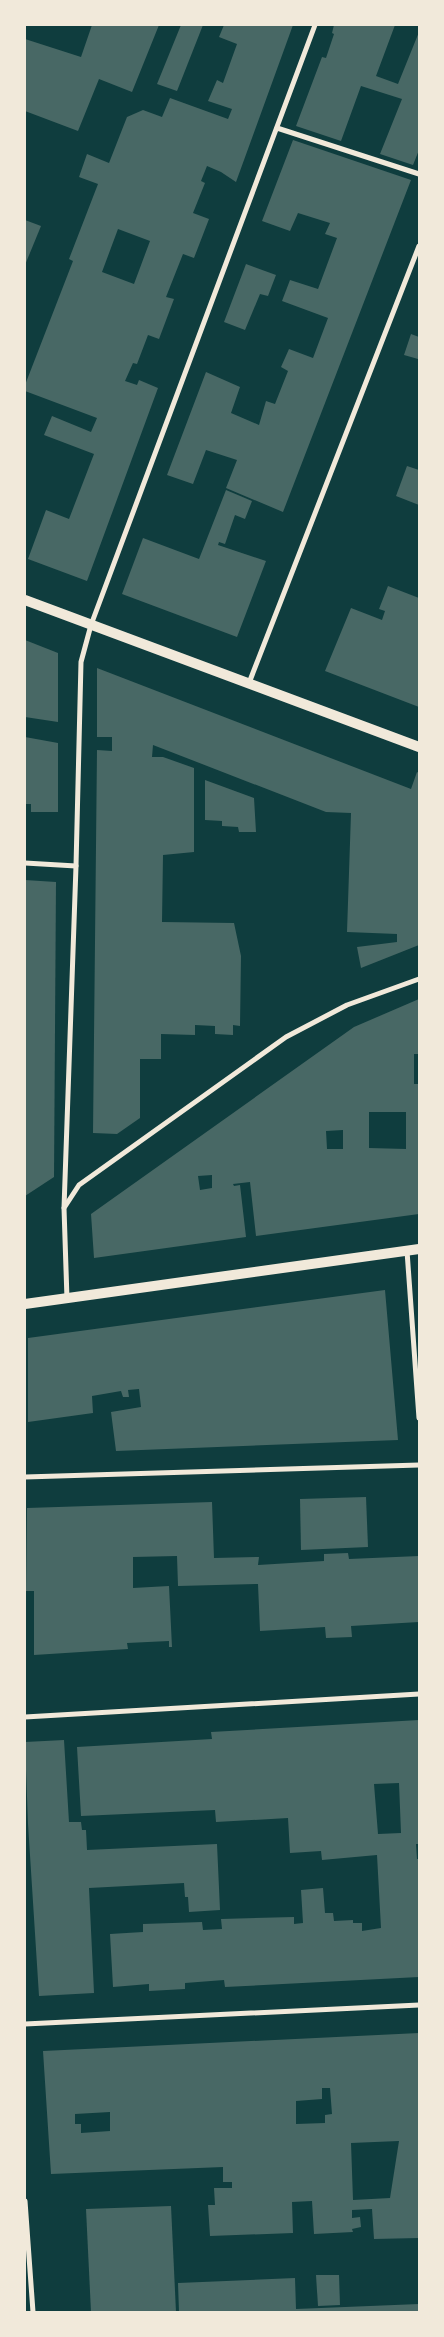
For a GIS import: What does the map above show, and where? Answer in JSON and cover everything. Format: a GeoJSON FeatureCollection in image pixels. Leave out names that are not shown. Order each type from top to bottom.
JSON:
{"type":"FeatureCollection","features":[{"type":"Feature","properties":{"kind":"main road"},"geometry":{"type":"LineString","coordinates":[[25,600],[419,747]]}},
{"type":"Feature","properties":{"kind":"main road"},"geometry":{"type":"LineString","coordinates":[[25,1304],[419,1248]]}},
{"type":"Feature","properties":{"kind":"street"},"geometry":{"type":"LineString","coordinates":[[67,1299],[64,1208],[81,662],[91,625],[315,25]]}},
{"type":"Feature","properties":{"kind":"street"},"geometry":{"type":"LineString","coordinates":[[277,128],[419,174]]}},
{"type":"Feature","properties":{"kind":"street"},"geometry":{"type":"LineString","coordinates":[[248,683],[419,246]]}},
{"type":"Feature","properties":{"kind":"street"},"geometry":{"type":"LineString","coordinates":[[25,863],[76,866]]}},
{"type":"Feature","properties":{"kind":"street"},"geometry":{"type":"LineString","coordinates":[[64,1208],[79,1185],[286,1037],[347,1005],[419,979]]}},
{"type":"Feature","properties":{"kind":"street"},"geometry":{"type":"LineString","coordinates":[[407,1251],[419,1418]]}},
{"type":"Feature","properties":{"kind":"street"},"geometry":{"type":"LineString","coordinates":[[25,1477],[419,1466]]}},
{"type":"Feature","properties":{"kind":"street"},"geometry":{"type":"LineString","coordinates":[[25,1717],[419,1694]]}},
{"type":"Feature","properties":{"kind":"street"},"geometry":{"type":"LineString","coordinates":[[25,2024],[419,2004]]}},
{"type":"Feature","properties":{"kind":"street"},"geometry":{"type":"LineString","coordinates":[[25,2200],[33,2312]]}},
{"type":"Feature","properties":{"kind":"building"},"geometry":{"type":"Polygon","coordinates":[[[92,25],[159,25],[132,92],[99,79],[78,131],[25,111],[25,39],[81,57],[92,25]]]}},
{"type":"Feature","properties":{"kind":"building"},"geometry":{"type":"Polygon","coordinates":[[[181,25],[203,25],[177,91],[157,84],[181,25]]]}},
{"type":"Feature","properties":{"kind":"building"},"geometry":{"type":"Polygon","coordinates":[[[224,25],[293,25],[236,182],[221,172],[207,166],[201,181],[205,183],[193,213],[209,219],[194,258],[183,254],[166,297],[174,299],[159,339],[148,335],[137,364],[133,363],[125,381],[137,385],[139,380],[158,388],[87,581],[28,559],[46,510],[69,519],[94,454],[44,435],[52,416],[91,432],[97,418],[25,391],[25,385],[73,261],[69,259],[98,184],[79,177],[87,154],[109,163],[127,117],[143,110],[162,117],[170,98],[228,119],[232,109],[208,101],[217,80],[223,83],[237,44],[219,37],[224,25]],[[118,229],[102,272],[134,284],[150,241],[118,229]]]}},
{"type":"Feature","properties":{"kind":"building"},"geometry":{"type":"Polygon","coordinates":[[[334,25],[395,25],[376,76],[398,84],[419,32],[419,150],[413,165],[380,154],[402,99],[361,86],[341,141],[296,126],[322,57],[326,58],[334,34],[332,33],[334,25]]]}},
{"type":"Feature","properties":{"kind":"building"},"geometry":{"type":"Polygon","coordinates":[[[293,140],[411,180],[283,512],[226,488],[237,460],[206,450],[193,484],[167,475],[206,372],[240,387],[231,413],[259,425],[266,401],[275,404],[288,371],[281,367],[289,349],[313,358],[328,318],[282,301],[290,280],[318,289],[337,238],[325,234],[330,223],[298,213],[290,231],[262,221],[293,140]]]}},
{"type":"Feature","properties":{"kind":"building"},"geometry":{"type":"Polygon","coordinates":[[[25,220],[41,226],[25,265],[25,220]]]}},
{"type":"Feature","properties":{"kind":"building"},"geometry":{"type":"Polygon","coordinates":[[[246,264],[276,275],[268,296],[260,294],[245,330],[224,322],[246,264]]]}},
{"type":"Feature","properties":{"kind":"building"},"geometry":{"type":"Polygon","coordinates":[[[411,334],[419,337],[418,359],[404,355],[411,334]]]}},
{"type":"Feature","properties":{"kind":"building"},"geometry":{"type":"Polygon","coordinates":[[[407,466],[419,470],[419,505],[396,496],[407,466]]]}},
{"type":"Feature","properties":{"kind":"building"},"geometry":{"type":"Polygon","coordinates":[[[226,490],[252,501],[245,519],[235,515],[225,544],[219,542],[218,545],[266,561],[237,637],[122,594],[143,538],[199,559],[226,490]]]}},
{"type":"Feature","properties":{"kind":"building"},"geometry":{"type":"Polygon","coordinates":[[[388,586],[419,598],[419,707],[325,671],[351,608],[382,620],[385,611],[379,609],[388,586]]]}},
{"type":"Feature","properties":{"kind":"building"},"geometry":{"type":"Polygon","coordinates":[[[25,640],[58,653],[58,722],[25,717],[25,640]]]}},
{"type":"Feature","properties":{"kind":"building"},"geometry":{"type":"Polygon","coordinates":[[[97,668],[411,789],[417,772],[419,773],[419,945],[361,968],[357,947],[397,942],[397,934],[347,932],[351,813],[326,812],[153,745],[152,757],[163,757],[194,768],[194,852],[163,855],[162,922],[234,923],[241,956],[240,1026],[233,1025],[233,1035],[215,1034],[215,1026],[195,1025],[195,1035],[161,1034],[161,1059],[140,1059],[140,1118],[117,1134],[93,1133],[97,750],[112,751],[112,737],[97,737],[97,668]]]}},
{"type":"Feature","properties":{"kind":"building"},"geometry":{"type":"Polygon","coordinates":[[[25,737],[58,743],[58,812],[31,812],[31,804],[25,804],[25,737]]]}},
{"type":"Feature","properties":{"kind":"building"},"geometry":{"type":"Polygon","coordinates":[[[205,780],[254,798],[256,832],[239,832],[238,827],[222,826],[222,821],[205,820],[205,780]]]}},
{"type":"Feature","properties":{"kind":"building"},"geometry":{"type":"Polygon","coordinates":[[[25,880],[56,882],[54,1177],[25,1196],[25,880]]]}},
{"type":"Feature","properties":{"kind":"building"},"geometry":{"type":"Polygon","coordinates":[[[419,999],[419,1054],[414,1054],[414,1084],[419,1084],[419,1214],[256,1236],[250,1182],[233,1184],[234,1186],[240,1185],[246,1237],[94,1258],[91,1214],[354,1027],[419,999]],[[369,1112],[369,1148],[406,1149],[406,1112],[369,1112]],[[343,1130],[326,1131],[327,1149],[343,1149],[343,1130]],[[212,1175],[198,1176],[200,1190],[212,1188],[212,1175]]]}},
{"type":"Feature","properties":{"kind":"building"},"geometry":{"type":"Polygon","coordinates":[[[385,1290],[398,1440],[116,1451],[111,1412],[141,1407],[139,1389],[128,1390],[129,1397],[123,1397],[121,1391],[92,1396],[93,1413],[28,1422],[28,1338],[385,1290]]]}},
{"type":"Feature","properties":{"kind":"building"},"geometry":{"type":"Polygon","coordinates":[[[366,1497],[368,1547],[301,1550],[300,1499],[366,1497]]]}},
{"type":"Feature","properties":{"kind":"building"},"geometry":{"type":"Polygon","coordinates":[[[212,1502],[214,1558],[259,1557],[258,1565],[324,1561],[324,1554],[348,1553],[349,1559],[419,1556],[419,1622],[351,1626],[352,1637],[326,1638],[325,1627],[260,1631],[258,1584],[178,1586],[177,1556],[133,1557],[133,1588],[169,1586],[172,1647],[169,1647],[169,1641],[127,1643],[128,1649],[34,1655],[34,1591],[26,1591],[27,1508],[212,1502]]]}},
{"type":"Feature","properties":{"kind":"building"},"geometry":{"type":"Polygon","coordinates":[[[419,1720],[419,1844],[416,1844],[417,1859],[419,1859],[419,1977],[225,1987],[224,1980],[185,1983],[185,1989],[149,1991],[149,1984],[113,1987],[110,1934],[143,1932],[143,1924],[202,1922],[203,1930],[222,1929],[221,1919],[294,1917],[294,1924],[303,1923],[301,1890],[323,1888],[325,1913],[333,1913],[334,1921],[353,1920],[353,1923],[362,1923],[362,1931],[381,1928],[377,1855],[322,1860],[321,1851],[290,1853],[288,1818],[216,1822],[215,1810],[81,1816],[77,1747],[212,1739],[211,1732],[419,1720]],[[399,1783],[374,1784],[378,1834],[401,1833],[399,1783]]]}},
{"type":"Feature","properties":{"kind":"building"},"geometry":{"type":"Polygon","coordinates":[[[64,1740],[69,1822],[81,1822],[82,1830],[86,1830],[87,1850],[217,1844],[220,1910],[189,1912],[188,1897],[185,1897],[184,1883],[89,1888],[94,1993],[39,1996],[28,1824],[25,1742],[64,1740]]]}},
{"type":"Feature","properties":{"kind":"building"},"geometry":{"type":"Polygon","coordinates":[[[419,2033],[419,2238],[374,2239],[372,2209],[352,2210],[352,2218],[360,2217],[361,2227],[352,2229],[353,2232],[314,2234],[312,2201],[292,2202],[293,2233],[210,2236],[208,2205],[215,2205],[214,2188],[232,2188],[232,2182],[223,2182],[223,2167],[51,2174],[43,2051],[419,2033]],[[322,2088],[322,2099],[296,2101],[296,2124],[325,2123],[325,2115],[332,2114],[330,2088],[322,2088]],[[110,2112],[75,2114],[75,2124],[81,2124],[81,2133],[110,2131],[110,2112]],[[399,2141],[351,2143],[353,2200],[390,2198],[399,2141]]]}},
{"type":"Feature","properties":{"kind":"building"},"geometry":{"type":"Polygon","coordinates":[[[171,2206],[176,2312],[91,2312],[86,2209],[171,2206]]]}},
{"type":"Feature","properties":{"kind":"building"},"geometry":{"type":"Polygon","coordinates":[[[316,2275],[339,2275],[340,2305],[318,2306],[316,2275]]]}},
{"type":"Feature","properties":{"kind":"building"},"geometry":{"type":"Polygon","coordinates":[[[295,2278],[296,2309],[419,2304],[419,2312],[179,2312],[178,2283],[295,2278]]]}}]}
